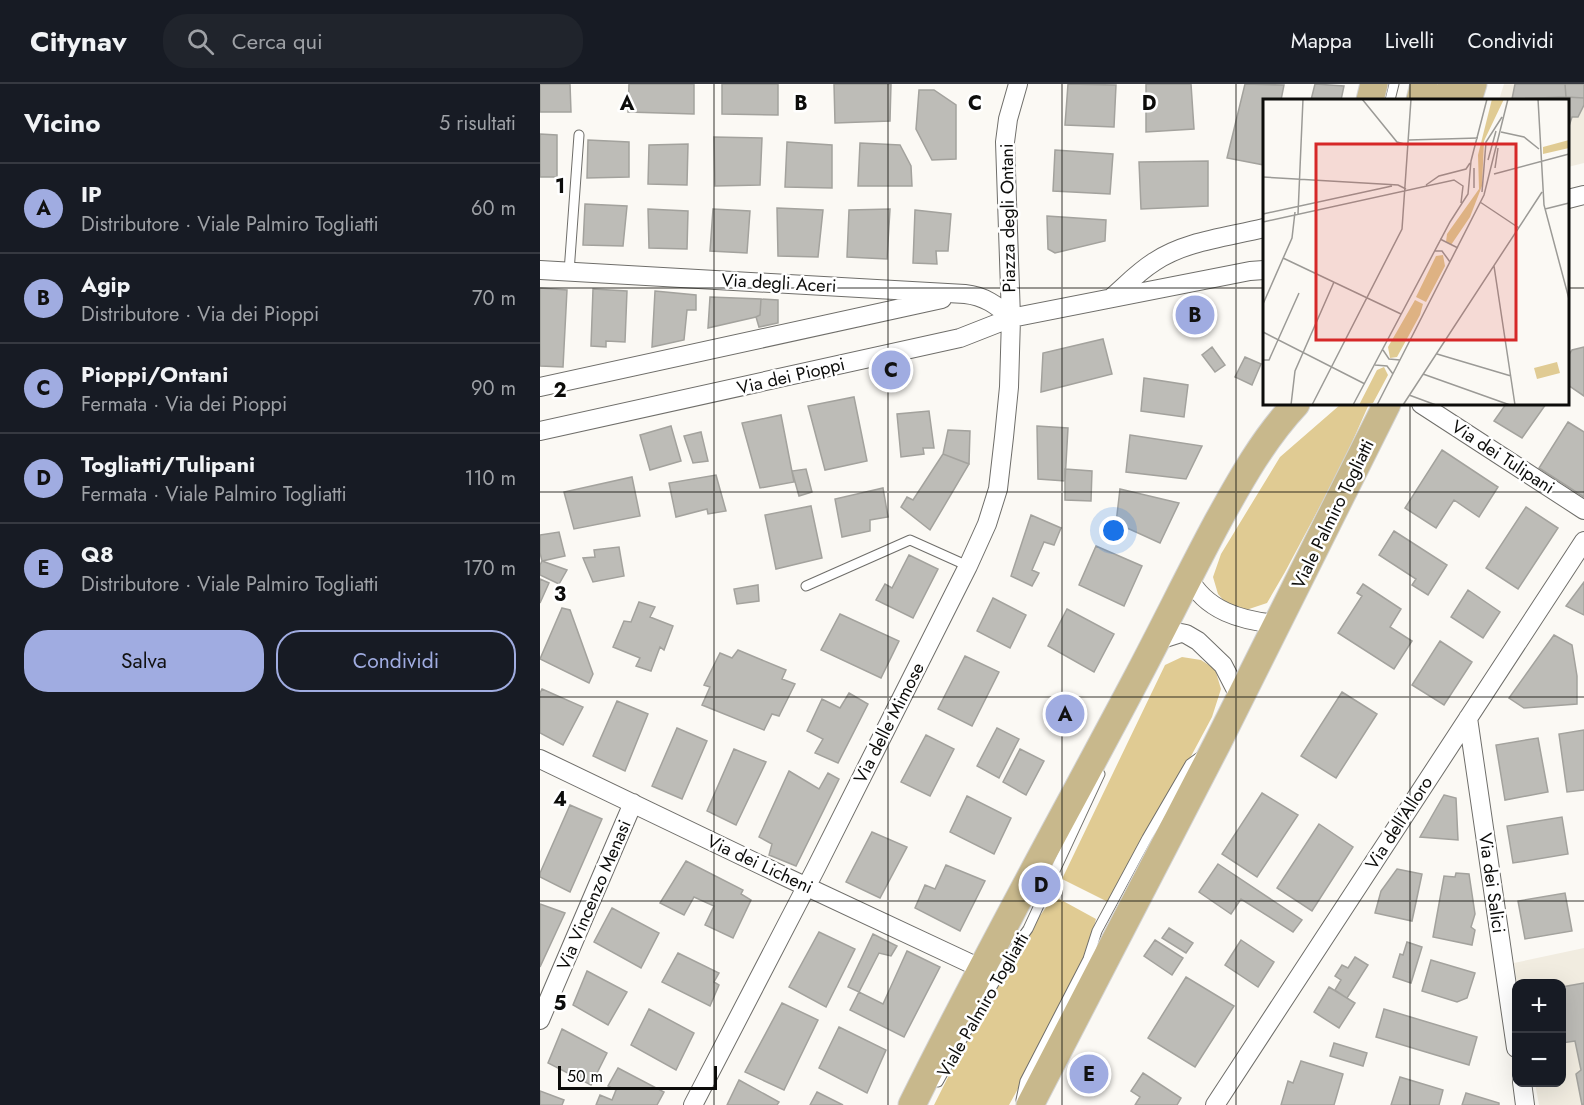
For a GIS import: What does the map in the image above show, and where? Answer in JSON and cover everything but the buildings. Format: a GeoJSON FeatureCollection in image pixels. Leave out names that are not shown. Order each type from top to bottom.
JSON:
{"type":"FeatureCollection","features":[{"type":"Feature","properties":{"kind":"main road"},"geometry":{"type":"LineString","coordinates":[[1370,99],[1374,84]]}},
{"type":"Feature","properties":{"kind":"main road"},"geometry":{"type":"LineString","coordinates":[[1420,99],[1424,84]]}},
{"type":"Feature","properties":{"kind":"main road"},"geometry":{"type":"LineString","coordinates":[[1447,99],[1452,84]]}},
{"type":"Feature","properties":{"kind":"main road"},"geometry":{"type":"LineString","coordinates":[[1468,99],[1473,84]]}},
{"type":"Feature","properties":{"kind":"main road"},"geometry":{"type":"LineString","coordinates":[[1486,99],[1490,84]]}},
{"type":"Feature","properties":{"kind":"main road","name":"Viale Palmiro Togliatti"},"geometry":{"type":"LineString","coordinates":[[914,1101],[981,968],[1156,642],[1188,576],[1249,465],[1272,432],[1295,405]]}},
{"type":"Feature","properties":{"kind":"main road","name":"Viale Palmiro Togliatti"},"geometry":{"type":"LineString","coordinates":[[1030,1105],[1217,744],[1387,405]]}},
{"type":"Feature","properties":{"kind":"street","name":"Piazza degli Ontani"},"geometry":{"type":"LineString","coordinates":[[1011,318],[1005,163],[1013,85]]}},
{"type":"Feature","properties":{"kind":"street"},"geometry":{"type":"LineString","coordinates":[[1569,199],[1584,195]]}},
{"type":"Feature","properties":{"kind":"street"},"geometry":{"type":"LineString","coordinates":[[1110,300],[1139,273],[1170,254],[1186,247],[1263,228]]}},
{"type":"Feature","properties":{"kind":"street","name":"Via degli Aceri"},"geometry":{"type":"LineString","coordinates":[[540,270],[976,295],[991,302],[1011,318]]}},
{"type":"Feature","properties":{"kind":"street","name":"Via dei Pioppi"},"geometry":{"type":"LineString","coordinates":[[540,431],[960,338],[1011,318],[1263,270]]}},
{"type":"Feature","properties":{"kind":"street"},"geometry":{"type":"LineString","coordinates":[[540,387],[965,294]]}},
{"type":"Feature","properties":{"kind":"street","name":"Via delle Mimose"},"geometry":{"type":"LineString","coordinates":[[693,1105],[968,566],[987,524],[998,489],[1009,387],[1011,318]]}},
{"type":"Feature","properties":{"kind":"street","name":"Via dei Tulipani"},"geometry":{"type":"LineString","coordinates":[[1423,405],[1584,510]]}},
{"type":"Feature","properties":{"kind":"street","name":"Via dell'Alloro"},"geometry":{"type":"LineString","coordinates":[[1215,1105],[1584,541]]}},
{"type":"Feature","properties":{"kind":"street"},"geometry":{"type":"LineString","coordinates":[[1188,576],[1194,588],[1202,596],[1237,618],[1278,624]]}},
{"type":"Feature","properties":{"kind":"street"},"geometry":{"type":"LineString","coordinates":[[1156,642],[1181,633],[1198,642],[1223,664],[1240,698]]}},
{"type":"Feature","properties":{"kind":"street","name":"Via dei Salici"},"geometry":{"type":"LineString","coordinates":[[1468,718],[1514,1033]]}},
{"type":"Feature","properties":{"kind":"street","name":"Via dei Licheni"},"geometry":{"type":"LineString","coordinates":[[540,759],[981,968]]}},
{"type":"Feature","properties":{"kind":"street","name":"Via Vincenzo Menasi"},"geometry":{"type":"LineString","coordinates":[[540,1020],[633,803]]}},
{"type":"Feature","properties":{"kind":"street"},"geometry":{"type":"LineString","coordinates":[[1523,1087],[1526,1105]]}},
{"type":"Feature","properties":{"kind":"lane"},"geometry":{"type":"LineString","coordinates":[[1390,99],[1394,84]]}},
{"type":"Feature","properties":{"kind":"lane"},"geometry":{"type":"LineString","coordinates":[[569,272],[579,135]]}},
{"type":"Feature","properties":{"kind":"lane"},"geometry":{"type":"LineString","coordinates":[[806,585],[909,540],[968,566]]}},
{"type":"Feature","properties":{"kind":"lane","name":"Viale Palmiro Togliatti"},"geometry":{"type":"LineString","coordinates":[[1122,729],[1139,674]]}},
{"type":"Feature","properties":{"kind":"lane","name":"Viale Palmiro Togliatti"},"geometry":{"type":"LineString","coordinates":[[1019,1105],[1025,1081],[1089,959],[1097,931],[1147,838],[1190,764],[1217,744]]}},
{"type":"Feature","properties":{"kind":"lane","name":"Viale Palmiro Togliatti"},"geometry":{"type":"LineString","coordinates":[[914,1101],[937,1083],[1013,950],[1028,929],[1107,760]]}},
{"type":"Feature","properties":{"kind":"shaded area"},"geometry":{"type":"Polygon","coordinates":[[[1504,84],[1584,84],[1584,163],[1569,167],[1569,99],[1499,99],[1504,84]]]}},
{"type":"Feature","properties":{"kind":"shaded area"},"geometry":{"type":"Polygon","coordinates":[[[1340,405],[1369,405],[1342,465],[1267,603],[1246,610],[1231,609],[1218,594],[1213,577],[1221,554],[1280,457],[1340,405]]]}},
{"type":"Feature","properties":{"kind":"shaded area"},"geometry":{"type":"Polygon","coordinates":[[[1182,657],[1201,660],[1215,669],[1221,689],[1212,717],[1112,904],[1062,879],[1165,665],[1182,657]]]}},
{"type":"Feature","properties":{"kind":"shaded area"},"geometry":{"type":"Polygon","coordinates":[[[1054,896],[1096,919],[1081,975],[1009,1105],[934,1105],[1003,968],[1054,896]]]}},
{"type":"Feature","properties":{"kind":"shaded area"},"geometry":{"type":"Polygon","coordinates":[[[1584,948],[1584,1105],[1539,1105],[1536,1087],[1566,1087],[1566,979],[1516,979],[1514,963],[1584,948]]]}},
{"type":"Feature","properties":{"kind":"place","name":"Agip"},"geometry":{"type":"Point","coordinates":[1195,315]}},
{"type":"Feature","properties":{"kind":"place","name":"Pioppi/Ontani"},"geometry":{"type":"Point","coordinates":[891,370]}},
{"type":"Feature","properties":{"kind":"place","name":"IP"},"geometry":{"type":"Point","coordinates":[1065,714]}},
{"type":"Feature","properties":{"kind":"place","name":"Togliatti/Tulipani"},"geometry":{"type":"Point","coordinates":[1041,885]}},
{"type":"Feature","properties":{"kind":"place","name":"Q8"},"geometry":{"type":"Point","coordinates":[1089,1074]}}]}
